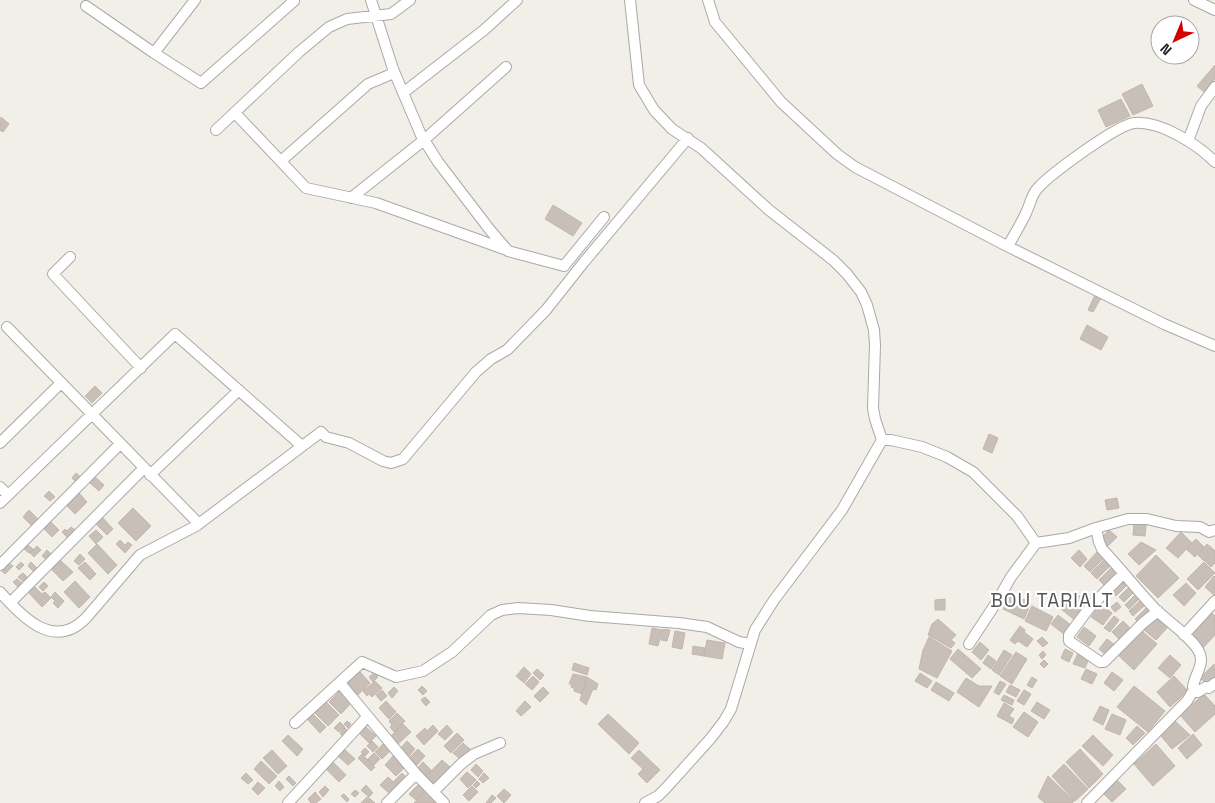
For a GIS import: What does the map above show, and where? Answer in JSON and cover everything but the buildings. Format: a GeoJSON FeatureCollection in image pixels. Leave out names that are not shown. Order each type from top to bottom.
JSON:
{"type":"FeatureCollection","features":[{"type":"Feature","properties":{"kind":"street"},"geometry":{"type":"LineString","coordinates":[[86,6],[201,83],[294,2],[292,0]]}},
{"type":"Feature","properties":{"kind":"street"},"geometry":{"type":"LineString","coordinates":[[370,0],[394,73],[424,140],[438,162],[508,251]]}},
{"type":"Feature","properties":{"kind":"street"},"geometry":{"type":"LineString","coordinates":[[216,130],[299,52],[329,27],[347,18],[391,14],[410,0]]}},
{"type":"Feature","properties":{"kind":"street"},"geometry":{"type":"LineString","coordinates":[[403,93],[484,30],[517,0]]}},
{"type":"Feature","properties":{"kind":"street"},"geometry":{"type":"LineString","coordinates":[[630,0],[639,85],[654,110],[672,129],[701,148],[770,210],[833,260],[861,292],[874,330],[873,408],[874,419],[882,440]]}},
{"type":"Feature","properties":{"kind":"street"},"geometry":{"type":"LineString","coordinates":[[708,0],[711,13],[718,27],[781,102],[837,154],[872,176],[1008,246],[1164,324],[1215,346]]}},
{"type":"Feature","properties":{"kind":"street"},"geometry":{"type":"LineString","coordinates":[[1194,0],[1215,10]]}},
{"type":"Feature","properties":{"kind":"street"},"geometry":{"type":"LineString","coordinates":[[154,53],[188,2]]}},
{"type":"Feature","properties":{"kind":"street"},"geometry":{"type":"LineString","coordinates":[[351,198],[424,140],[506,67]]}},
{"type":"Feature","properties":{"kind":"street"},"geometry":{"type":"LineString","coordinates":[[281,161],[368,84],[394,73]]}},
{"type":"Feature","properties":{"kind":"street"},"geometry":{"type":"LineString","coordinates":[[1188,141],[1201,106],[1215,87]]}},
{"type":"Feature","properties":{"kind":"street"},"geometry":{"type":"LineString","coordinates":[[235,113],[306,188],[376,203],[508,251],[564,266],[604,217]]}},
{"type":"Feature","properties":{"kind":"street"},"geometry":{"type":"LineString","coordinates":[[1008,246],[1036,190],[1065,165],[1122,127],[1134,124],[1152,125],[1188,141],[1215,162]]}},
{"type":"Feature","properties":{"kind":"street"},"geometry":{"type":"LineString","coordinates":[[0,592],[36,627],[55,631],[71,629],[86,618],[140,555],[199,524],[321,432],[326,437],[349,443],[391,464],[403,459],[476,372],[491,359],[508,350],[546,310],[688,138]]}},
{"type":"Feature","properties":{"kind":"street"},"geometry":{"type":"LineString","coordinates":[[70,257],[53,274],[141,368]]}},
{"type":"Feature","properties":{"kind":"street"},"geometry":{"type":"LineString","coordinates":[[7,327],[199,524]]}},
{"type":"Feature","properties":{"kind":"street"},"geometry":{"type":"LineString","coordinates":[[0,503],[176,334],[302,446]]}},
{"type":"Feature","properties":{"kind":"street"},"geometry":{"type":"LineString","coordinates":[[0,443],[61,383]]}},
{"type":"Feature","properties":{"kind":"street"},"geometry":{"type":"LineString","coordinates":[[10,603],[147,471],[239,390]]}},
{"type":"Feature","properties":{"kind":"street"},"geometry":{"type":"LineString","coordinates":[[882,440],[891,440],[922,447],[973,472],[1017,516],[1036,543]]}},
{"type":"Feature","properties":{"kind":"street"},"geometry":{"type":"LineString","coordinates":[[645,803],[658,796],[667,787],[724,721],[731,708],[756,630],[774,600],[842,510],[882,440]]}},
{"type":"Feature","properties":{"kind":"street"},"geometry":{"type":"LineString","coordinates":[[0,565],[120,444]]}},
{"type":"Feature","properties":{"kind":"street"},"geometry":{"type":"LineString","coordinates":[[0,487],[8,495]]}},
{"type":"Feature","properties":{"kind":"street"},"geometry":{"type":"LineString","coordinates":[[969,644],[1011,577],[1036,543],[1069,538],[1096,528],[1128,519],[1140,518],[1176,526],[1200,527],[1209,532],[1215,530]]}},
{"type":"Feature","properties":{"kind":"street"},"geometry":{"type":"LineString","coordinates":[[1200,527],[1215,539]]}},
{"type":"Feature","properties":{"kind":"street"},"geometry":{"type":"LineString","coordinates":[[1096,528],[1102,549],[1158,611],[1184,635],[1200,655],[1200,666],[1193,687],[1195,688],[1194,692],[1198,692],[1206,687],[1209,688],[1215,683]]}},
{"type":"Feature","properties":{"kind":"street"},"geometry":{"type":"LineString","coordinates":[[1123,574],[1090,608],[1069,635],[1069,641],[1100,662],[1104,662],[1143,623],[1158,611]]}},
{"type":"Feature","properties":{"kind":"street"},"geometry":{"type":"LineString","coordinates":[[1184,635],[1215,601]]}},
{"type":"Feature","properties":{"kind":"street"},"geometry":{"type":"LineString","coordinates":[[295,722],[362,662],[396,677],[423,671],[452,652],[491,615],[502,610],[518,608],[551,610],[590,616],[680,622],[707,627],[739,642],[750,644]]}},
{"type":"Feature","properties":{"kind":"street"},"geometry":{"type":"LineString","coordinates":[[340,683],[416,774],[444,803]]}},
{"type":"Feature","properties":{"kind":"street"},"geometry":{"type":"LineString","coordinates":[[1086,803],[1187,701],[1195,688]]}},
{"type":"Feature","properties":{"kind":"street"},"geometry":{"type":"LineString","coordinates":[[288,802],[367,717]]}},
{"type":"Feature","properties":{"kind":"street"},"geometry":{"type":"LineString","coordinates":[[434,792],[461,764],[474,754],[500,743]]}},
{"type":"Feature","properties":{"kind":"street"},"geometry":{"type":"LineString","coordinates":[[387,803],[416,774]]}},
{"type":"Feature","properties":{"kind":"district","name":"BOU TARIALT"},"geometry":{"type":"Point","coordinates":[1052,600]}}]}
